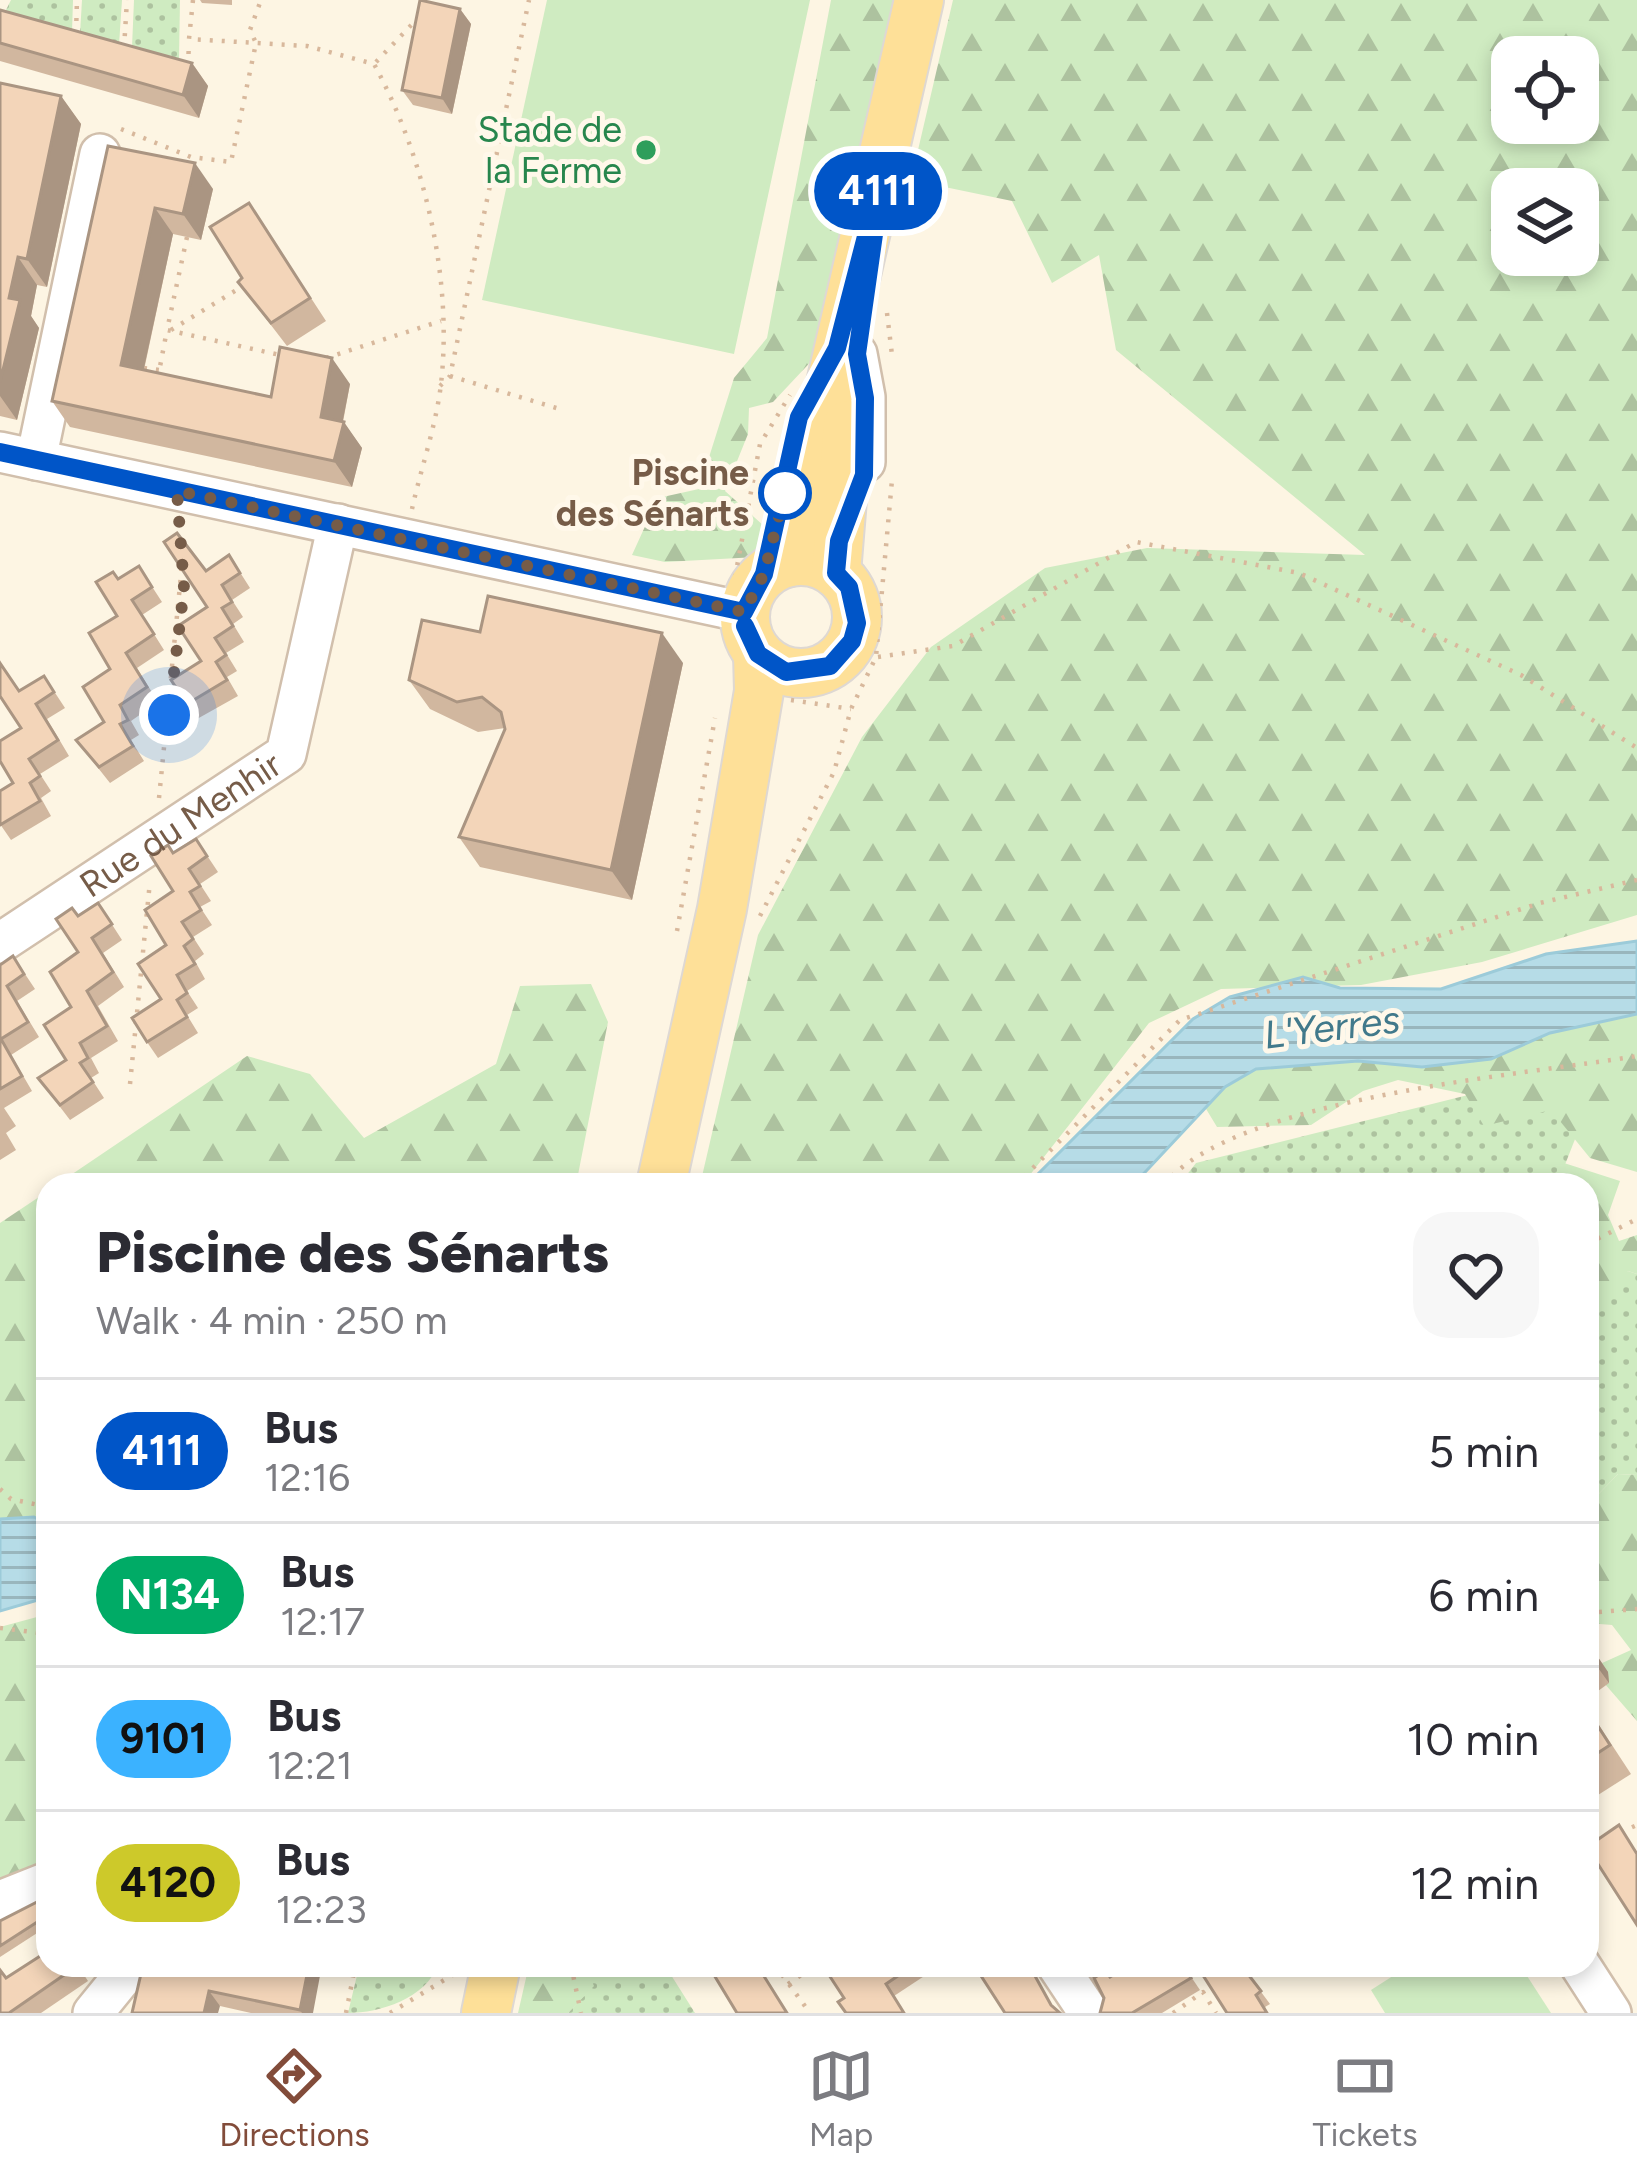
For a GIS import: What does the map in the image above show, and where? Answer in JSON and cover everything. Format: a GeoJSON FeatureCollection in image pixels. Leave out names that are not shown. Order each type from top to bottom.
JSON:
{"type":"FeatureCollection","features":[{"type":"Feature","properties":{"kind":"main road"},"geometry":{"type":"LineString","coordinates":[[738,920],[759,691],[862,353],[883,171],[919,0]]}},
{"type":"Feature","properties":{"kind":"main road"},"geometry":{"type":"LineString","coordinates":[[789,586],[856,604],[852,641],[830,666],[803,674],[786,672],[789,586]]}},
{"type":"Feature","properties":{"kind":"main road"},"geometry":{"type":"LineString","coordinates":[[664,1173],[803,674]]}},
{"type":"Feature","properties":{"kind":"main road"},"geometry":{"type":"LineString","coordinates":[[481,1977],[486,2013]]}},
{"type":"Feature","properties":{"kind":"street"},"geometry":{"type":"LineString","coordinates":[[100,154],[18,456],[405,538],[789,586]]}},
{"type":"Feature","properties":{"kind":"street","name":"Rue du Menhir"},"geometry":{"type":"LineString","coordinates":[[0,943],[286,754],[338,524]]}},
{"type":"Feature","properties":{"kind":"street"},"geometry":{"type":"LineString","coordinates":[[0,1901],[36,1887]]}},
{"type":"Feature","properties":{"kind":"street"},"geometry":{"type":"LineString","coordinates":[[93,2013],[122,1977]]}},
{"type":"Feature","properties":{"kind":"street"},"geometry":{"type":"LineString","coordinates":[[1066,1977],[1089,2013]]}},
{"type":"Feature","properties":{"kind":"street"},"geometry":{"type":"LineString","coordinates":[[1588,1977],[1611,2013]]}},
{"type":"Feature","properties":{"kind":"path"},"geometry":{"type":"LineString","coordinates":[[57,34],[76,39],[77,0]]}},
{"type":"Feature","properties":{"kind":"path"},"geometry":{"type":"LineString","coordinates":[[108,48],[124,52],[127,0]]}},
{"type":"Feature","properties":{"kind":"path"},"geometry":{"type":"LineString","coordinates":[[188,70],[193,0]]}},
{"type":"Feature","properties":{"kind":"path"},"geometry":{"type":"LineString","coordinates":[[100,154],[111,126],[191,157],[231,162],[256,43],[250,30],[261,0]]}},
{"type":"Feature","properties":{"kind":"path"},"geometry":{"type":"LineString","coordinates":[[440,386],[450,376],[529,0]]}},
{"type":"Feature","properties":{"kind":"path"},"geometry":{"type":"LineString","coordinates":[[374,64],[424,11]]}},
{"type":"Feature","properties":{"kind":"path"},"geometry":{"type":"LineString","coordinates":[[189,39],[307,46],[374,64],[394,99],[424,193],[443,320],[440,386],[405,538]]}},
{"type":"Feature","properties":{"kind":"path"},"geometry":{"type":"LineString","coordinates":[[155,394],[188,237]]}},
{"type":"Feature","properties":{"kind":"path"},"geometry":{"type":"LineString","coordinates":[[169,327],[244,285]]}},
{"type":"Feature","properties":{"kind":"path"},"geometry":{"type":"LineString","coordinates":[[862,353],[885,295]]}},
{"type":"Feature","properties":{"kind":"path"},"geometry":{"type":"LineString","coordinates":[[155,319],[169,327],[292,358]]}},
{"type":"Feature","properties":{"kind":"path"},"geometry":{"type":"LineString","coordinates":[[314,362],[443,320]]}},
{"type":"Feature","properties":{"kind":"path"},"geometry":{"type":"LineString","coordinates":[[150,342],[165,344]]}},
{"type":"Feature","properties":{"kind":"path"},"geometry":{"type":"LineString","coordinates":[[144,368],[176,380]]}},
{"type":"Feature","properties":{"kind":"path"},"geometry":{"type":"LineString","coordinates":[[450,376],[563,410]]}},
{"type":"Feature","properties":{"kind":"path"},"geometry":{"type":"LineString","coordinates":[[738,920],[834,772],[850,709],[876,657],[893,469]]}},
{"type":"Feature","properties":{"kind":"path"},"geometry":{"type":"LineString","coordinates":[[876,657],[952,646],[1136,542],[1299,573],[1521,675],[1637,748]]}},
{"type":"Feature","properties":{"kind":"path"},"geometry":{"type":"LineString","coordinates":[[130,1084],[182,564]]}},
{"type":"Feature","properties":{"kind":"path"},"geometry":{"type":"LineString","coordinates":[[1028,1173],[1180,1020],[1540,903],[1637,880]]}},
{"type":"Feature","properties":{"kind":"path"},"geometry":{"type":"LineString","coordinates":[[1173,1173],[1181,1163],[1226,1139],[1372,1097],[1637,1056]]}},
{"type":"Feature","properties":{"kind":"path"},"geometry":{"type":"LineString","coordinates":[[1599,1238],[1637,1219]]}},
{"type":"Feature","properties":{"kind":"path"},"geometry":{"type":"LineString","coordinates":[[0,1489],[11,1499]]}},
{"type":"Feature","properties":{"kind":"path"},"geometry":{"type":"LineString","coordinates":[[0,1499],[36,1504]]}},
{"type":"Feature","properties":{"kind":"path"},"geometry":{"type":"LineString","coordinates":[[1599,1612],[1637,1610]]}},
{"type":"Feature","properties":{"kind":"path"},"geometry":{"type":"LineString","coordinates":[[0,1628],[36,1632]]}},
{"type":"Feature","properties":{"kind":"path"},"geometry":{"type":"LineString","coordinates":[[1614,1834],[1637,1825]]}},
{"type":"Feature","properties":{"kind":"path"},"geometry":{"type":"LineString","coordinates":[[346,2013],[353,1977]]}},
{"type":"Feature","properties":{"kind":"path"},"geometry":{"type":"LineString","coordinates":[[390,2013],[442,1977]]}},
{"type":"Feature","properties":{"kind":"path"},"geometry":{"type":"LineString","coordinates":[[574,1977],[581,2013]]}},
{"type":"Feature","properties":{"kind":"path"},"geometry":{"type":"LineString","coordinates":[[783,1977],[810,2013]]}},
{"type":"Feature","properties":{"kind":"path"},"geometry":{"type":"LineString","coordinates":[[788,1984],[798,1977]]}},
{"type":"Feature","properties":{"kind":"path"},"geometry":{"type":"LineString","coordinates":[[1173,2013],[1203,1992],[1216,2013]]}},
{"type":"Feature","properties":{"kind":"green space"},"geometry":{"type":"Polygon","coordinates":[[[11,0],[73,0],[72,32],[4,14],[11,0]]]}},
{"type":"Feature","properties":{"kind":"green space"},"geometry":{"type":"Polygon","coordinates":[[[82,0],[122,0],[119,45],[80,34],[82,0]]]}},
{"type":"Feature","properties":{"kind":"green space"},"geometry":{"type":"Polygon","coordinates":[[[134,0],[180,0],[179,60],[132,47],[134,0]]]}},
{"type":"Feature","properties":{"kind":"green space","name":"Stade de la Ferme"},"geometry":{"type":"Polygon","coordinates":[[[547,0],[810,0],[734,354],[482,300],[547,0]]]}},
{"type":"Feature","properties":{"kind":"green space"},"geometry":{"type":"Polygon","coordinates":[[[831,0],[893,0],[819,353],[773,402],[749,408],[748,434],[725,491],[764,526],[757,557],[665,562],[632,555],[658,498],[699,489],[734,378],[767,338],[831,0]]]}},
{"type":"Feature","properties":{"kind":"green space"},"geometry":{"type":"Polygon","coordinates":[[[953,0],[1637,0],[1637,915],[1482,962],[1361,985],[1221,989],[1149,1023],[1031,1173],[703,1173],[758,935],[862,737],[931,647],[1045,568],[1147,548],[1365,555],[1116,350],[1099,255],[1052,283],[1012,201],[911,180],[953,0]]]}},
{"type":"Feature","properties":{"kind":"green space"},"geometry":{"type":"Polygon","coordinates":[[[591,984],[608,1022],[578,1173],[74,1173],[247,1056],[310,1074],[364,1138],[496,1064],[520,986],[591,984]]]}},
{"type":"Feature","properties":{"kind":"green space"},"geometry":{"type":"Polygon","coordinates":[[[1637,1008],[1637,1172],[1590,1158],[1551,1110],[1484,1126],[1465,1094],[1398,1080],[1363,1091],[1311,1125],[1217,1127],[1197,1094],[1250,1062],[1512,1023],[1603,1022],[1637,1008]]]}},
{"type":"Feature","properties":{"kind":"green space"},"geometry":{"type":"Polygon","coordinates":[[[1476,1093],[1551,1098],[1579,1129],[1562,1173],[1188,1173],[1196,1163],[1476,1093]]]}},
{"type":"Feature","properties":{"kind":"green space"},"geometry":{"type":"Polygon","coordinates":[[[1564,1163],[1595,1173],[1561,1173],[1564,1163]]]}},
{"type":"Feature","properties":{"kind":"green space"},"geometry":{"type":"Polygon","coordinates":[[[1599,1174],[1620,1181],[1608,1215],[1619,1241],[1637,1235],[1637,1274],[1628,1271],[1614,1296],[1599,1302],[1599,1174]]]}},
{"type":"Feature","properties":{"kind":"green space"},"geometry":{"type":"Polygon","coordinates":[[[36,1199],[36,1542],[0,1535],[0,1223],[36,1199]]]}},
{"type":"Feature","properties":{"kind":"green space"},"geometry":{"type":"Polygon","coordinates":[[[1628,1271],[1637,1274],[1637,1475],[1618,1474],[1599,1494],[1599,1294],[1628,1271]]]}},
{"type":"Feature","properties":{"kind":"green space"},"geometry":{"type":"Polygon","coordinates":[[[1618,1474],[1637,1475],[1637,1721],[1599,1677],[1599,1664],[1631,1650],[1612,1625],[1599,1624],[1599,1494],[1618,1474]]]}},
{"type":"Feature","properties":{"kind":"green space"},"geometry":{"type":"Polygon","coordinates":[[[36,1617],[36,1872],[0,1881],[0,1627],[36,1617]]]}},
{"type":"Feature","properties":{"kind":"green space"},"geometry":{"type":"Polygon","coordinates":[[[357,1977],[432,1977],[400,2001],[348,2013],[357,1977]]]}},
{"type":"Feature","properties":{"kind":"green space"},"geometry":{"type":"Polygon","coordinates":[[[526,1977],[590,1977],[594,1986],[568,2013],[518,2013],[526,1977]]]}},
{"type":"Feature","properties":{"kind":"green space"},"geometry":{"type":"Polygon","coordinates":[[[590,1977],[672,1977],[695,2013],[568,2013],[593,1986],[590,1977]]]}},
{"type":"Feature","properties":{"kind":"green space"},"geometry":{"type":"Polygon","coordinates":[[[1391,1977],[1528,1977],[1551,2013],[1385,2013],[1371,1990],[1391,1977]]]}},
{"type":"Feature","properties":{"kind":"water","name":"L'Yerres"},"geometry":{"type":"Polygon","coordinates":[[[1637,941],[1637,1014],[1550,1033],[1491,1059],[1422,1067],[1358,1061],[1256,1069],[1225,1087],[1144,1173],[1039,1173],[1193,1019],[1230,997],[1303,977],[1340,988],[1441,989],[1546,954],[1637,941]]]}},
{"type":"Feature","properties":{"kind":"water"},"geometry":{"type":"Polygon","coordinates":[[[36,1518],[36,1600],[0,1611],[0,1519],[36,1518]]]}},
{"type":"Feature","properties":{"kind":"building"},"geometry":{"type":"Polygon","coordinates":[[[420,0],[460,9],[442,98],[402,90],[420,0]]]}},
{"type":"Feature","properties":{"kind":"building"},"geometry":{"type":"Polygon","coordinates":[[[0,10],[192,63],[183,95],[0,43],[0,10]]]}},
{"type":"Feature","properties":{"kind":"building"},"geometry":{"type":"Polygon","coordinates":[[[0,83],[61,96],[27,259],[18,257],[9,298],[20,300],[0,382],[0,83]]]}},
{"type":"Feature","properties":{"kind":"building"},"geometry":{"type":"Polygon","coordinates":[[[108,146],[195,163],[183,214],[155,208],[121,365],[271,397],[280,347],[332,358],[321,417],[344,422],[334,461],[52,401],[108,146]]]}},
{"type":"Feature","properties":{"kind":"building"},"geometry":{"type":"Polygon","coordinates":[[[249,203],[310,298],[271,323],[238,282],[242,278],[210,227],[249,203]]]}},
{"type":"Feature","properties":{"kind":"building"},"geometry":{"type":"Polygon","coordinates":[[[177,533],[206,571],[229,555],[240,573],[222,585],[232,602],[222,608],[233,626],[215,638],[226,655],[216,662],[227,680],[187,704],[171,680],[201,661],[178,626],[207,607],[164,542],[177,533]]]}},
{"type":"Feature","properties":{"kind":"building"},"geometry":{"type":"Polygon","coordinates":[[[139,566],[152,587],[132,600],[154,634],[126,653],[147,687],[120,705],[128,720],[120,724],[133,746],[99,767],[76,740],[104,722],[83,687],[110,669],[89,633],[117,616],[96,582],[113,572],[118,579],[139,566]]]}},
{"type":"Feature","properties":{"kind":"building","name":"Piscine des Sénarts"},"geometry":{"type":"Polygon","coordinates":[[[488,596],[662,633],[611,870],[459,837],[505,729],[501,712],[482,697],[457,702],[409,680],[422,620],[480,632],[488,596]]]}},
{"type":"Feature","properties":{"kind":"building"},"geometry":{"type":"Polygon","coordinates":[[[0,663],[19,691],[44,676],[54,692],[36,704],[58,740],[29,759],[40,776],[30,783],[40,801],[0,825],[0,791],[13,783],[0,761],[0,741],[21,728],[0,696],[0,663]]]}},
{"type":"Feature","properties":{"kind":"building"},"geometry":{"type":"Polygon","coordinates":[[[196,839],[207,856],[189,869],[200,886],[190,892],[201,910],[182,922],[193,939],[184,946],[195,964],[177,975],[187,993],[177,1000],[187,1017],[147,1042],[132,1018],[161,999],[138,964],[166,945],[145,910],[173,891],[151,856],[168,845],[173,853],[196,839]]]}},
{"type":"Feature","properties":{"kind":"building"},"geometry":{"type":"Polygon","coordinates":[[[98,903],[112,924],[92,938],[113,972],[87,991],[107,1026],[80,1043],[88,1058],[80,1063],[93,1082],[60,1105],[38,1078],[66,1060],[44,1025],[71,1007],[50,972],[78,952],[56,919],[72,908],[78,916],[98,903]]]}},
{"type":"Feature","properties":{"kind":"building"},"geometry":{"type":"Polygon","coordinates":[[[13,956],[24,974],[7,986],[28,1022],[1,1039],[22,1076],[0,1089],[0,965],[13,956]]]}},
{"type":"Feature","properties":{"kind":"building"},"geometry":{"type":"Polygon","coordinates":[[[1599,1728],[1610,1745],[1599,1752],[1599,1728]]]}},
{"type":"Feature","properties":{"kind":"building"},"geometry":{"type":"Polygon","coordinates":[[[1619,1825],[1637,1854],[1637,1925],[1599,1866],[1599,1839],[1619,1825]]]}},
{"type":"Feature","properties":{"kind":"building"},"geometry":{"type":"Polygon","coordinates":[[[36,1903],[36,1923],[0,1946],[0,1921],[36,1903]]]}},
{"type":"Feature","properties":{"kind":"building"},"geometry":{"type":"Polygon","coordinates":[[[36,1959],[36,1977],[61,1977],[9,2013],[0,2013],[0,1970],[6,1978],[36,1959]]]}},
{"type":"Feature","properties":{"kind":"building"},"geometry":{"type":"Polygon","coordinates":[[[140,1977],[307,1977],[300,2010],[209,1991],[204,2013],[132,2013],[140,1977]]]}},
{"type":"Feature","properties":{"kind":"building"},"geometry":{"type":"Polygon","coordinates":[[[715,1977],[764,1977],[787,2013],[737,2013],[715,1977]]]}},
{"type":"Feature","properties":{"kind":"building"},"geometry":{"type":"Polygon","coordinates":[[[830,1977],[896,1977],[886,1984],[904,2013],[846,2013],[838,2002],[844,1998],[830,1977]]]}},
{"type":"Feature","properties":{"kind":"building"},"geometry":{"type":"Polygon","coordinates":[[[982,1977],[1036,1977],[1060,2013],[1005,2013],[982,1977]]]}},
{"type":"Feature","properties":{"kind":"building"},"geometry":{"type":"Polygon","coordinates":[[[1204,1977],[1250,1977],[1261,1991],[1256,1995],[1267,2013],[1227,2013],[1204,1977]]]}},
{"type":"Feature","properties":{"kind":"building"},"geometry":{"type":"Polygon","coordinates":[[[1094,1978],[1191,1978],[1132,2013],[1100,2013],[1104,1998],[1094,1978]]]}},
{"type":"Feature","properties":{"kind":"bus line","name":"4111"},"geometry":{"type":"LineString","coordinates":[[0,452],[744,612],[748,596],[764,574],[780,518],[799,417],[837,348],[883,171],[857,354],[865,398],[864,475],[839,541],[836,573],[856,604],[852,641],[830,666],[803,674],[786,672],[758,654],[745,626]]}},
{"type":"Feature","properties":{"kind":"place","name":"Stade de la Ferme"},"geometry":{"type":"Point","coordinates":[646,150]}},
{"type":"Feature","properties":{"kind":"place","name":"Piscine des Sénarts"},"geometry":{"type":"Point","coordinates":[785,493]}},
{"type":"Feature","properties":{"kind":"route"},"geometry":{"type":"LineString","coordinates":[[169,715],[184,588],[177,491],[744,612],[748,596],[764,574],[789,477],[785,493]]}}]}
